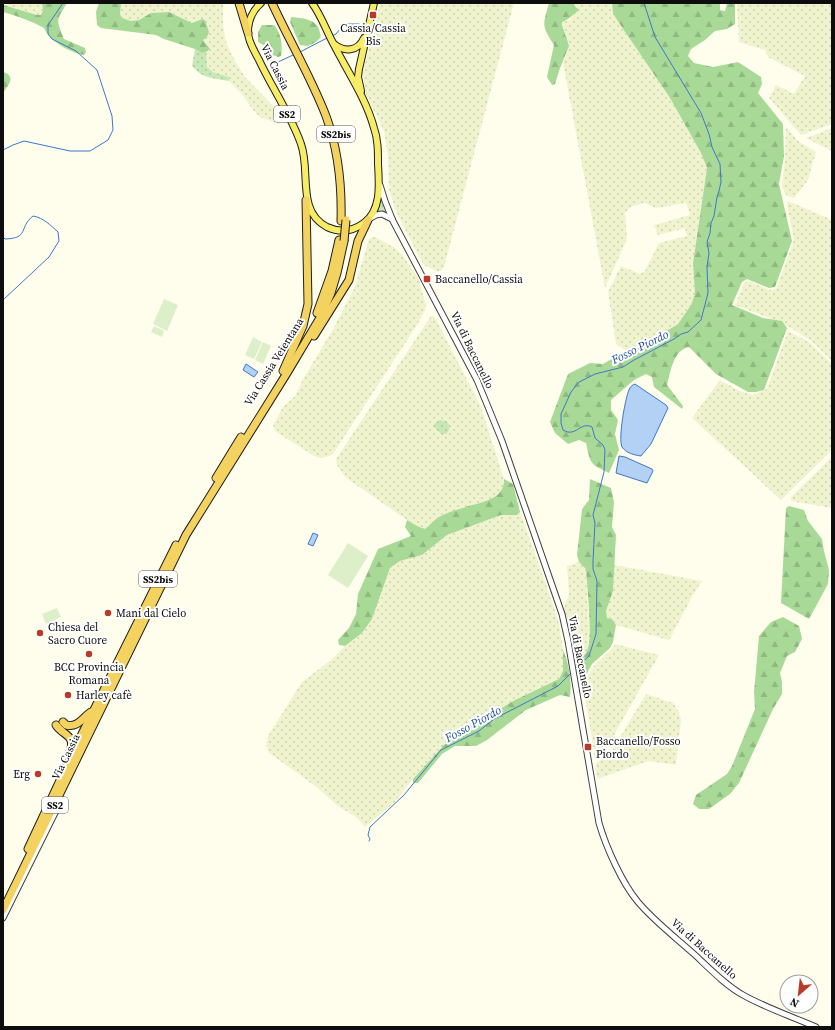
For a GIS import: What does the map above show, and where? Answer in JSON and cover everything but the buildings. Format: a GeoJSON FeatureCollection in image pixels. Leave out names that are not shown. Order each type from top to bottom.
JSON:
{"type":"FeatureCollection","features":[{"type":"Feature","properties":{"kind":"highway"},"geometry":{"type":"LineString","coordinates":[[239,3],[248,33]]}},
{"type":"Feature","properties":{"kind":"highway","name":"Via Cassia Veientana"},"geometry":{"type":"LineString","coordinates":[[93,711],[182,532],[285,372],[309,329],[317,313],[342,240],[344,221],[341,183],[333,141],[326,117],[299,55],[272,3]]}},
{"type":"Feature","properties":{"kind":"highway","name":"Via Cassia Veientana"},"geometry":{"type":"LineString","coordinates":[[277,3],[295,47]]}},
{"type":"Feature","properties":{"kind":"highway","name":"SS2"},"geometry":{"type":"LineString","coordinates":[[285,372],[303,326],[308,304],[306,200]]}},
{"type":"Feature","properties":{"kind":"highway"},"geometry":{"type":"LineString","coordinates":[[285,372],[298,361],[344,290],[352,270],[358,241],[368,220]]}},
{"type":"Feature","properties":{"kind":"highway","name":"Via Cassia Veientana"},"geometry":{"type":"LineString","coordinates":[[105,700],[186,535],[276,386]]}},
{"type":"Feature","properties":{"kind":"highway","name":"Via Cassia"},"geometry":{"type":"LineString","coordinates":[[3,910],[105,700]]}},
{"type":"Feature","properties":{"kind":"highway"},"geometry":{"type":"LineString","coordinates":[[68,764],[72,743],[67,734],[58,728],[60,724],[70,726],[78,724],[93,711]]}},
{"type":"Feature","properties":{"kind":"highway","name":"Via Cassia"},"geometry":{"type":"LineString","coordinates":[[3,900],[93,711]]}},
{"type":"Feature","properties":{"kind":"highway"},"geometry":{"type":"LineString","coordinates":[[58,807],[82,757],[82,747]]}},
{"type":"Feature","properties":{"kind":"main road"},"geometry":{"type":"LineString","coordinates":[[312,3],[370,114],[376,136],[379,184],[377,203],[368,220]]}},
{"type":"Feature","properties":{"kind":"main road"},"geometry":{"type":"LineString","coordinates":[[363,100],[358,77],[374,3]]}},
{"type":"Feature","properties":{"kind":"main road"},"geometry":{"type":"LineString","coordinates":[[248,33],[251,18],[260,4]]}},
{"type":"Feature","properties":{"kind":"main road"},"geometry":{"type":"LineString","coordinates":[[331,39],[342,49],[351,50],[360,45],[367,32]]}},
{"type":"Feature","properties":{"kind":"main road","name":"Via Cassia"},"geometry":{"type":"LineString","coordinates":[[248,33],[255,53],[284,107],[301,144],[305,162],[306,200],[317,218],[331,228],[348,230],[357,227],[368,220]]}},
{"type":"Feature","properties":{"kind":"street","name":"Via di Baccanello"},"geometry":{"type":"LineString","coordinates":[[379,184],[394,221],[477,380],[502,441],[522,496],[562,614],[568,641],[598,823],[625,882],[644,908],[707,966],[739,993],[816,1027]]}},
{"type":"Feature","properties":{"kind":"street"},"geometry":{"type":"LineString","coordinates":[[368,220],[376,215],[382,214],[388,216],[394,221]]}},
{"type":"Feature","properties":{"kind":"street"},"geometry":{"type":"LineString","coordinates":[[3,918],[58,807]]}},
{"type":"Feature","properties":{"kind":"green space"},"geometry":{"type":"Polygon","coordinates":[[[3,3],[42,3],[42,15],[37,15],[3,5],[3,3]]]}},
{"type":"Feature","properties":{"kind":"green space"},"geometry":{"type":"Polygon","coordinates":[[[42,3],[67,3],[59,17],[59,24],[64,39],[85,48],[86,52],[84,55],[73,52],[55,42],[44,28],[14,15],[3,12],[3,5],[41,15],[43,10],[42,3]]]}},
{"type":"Feature","properties":{"kind":"green space"},"geometry":{"type":"Polygon","coordinates":[[[99,3],[121,3],[120,14],[122,18],[131,21],[139,20],[151,13],[169,12],[192,23],[202,19],[205,20],[209,32],[207,37],[203,40],[210,49],[202,53],[156,35],[101,28],[97,25],[96,12],[99,3]]]}},
{"type":"Feature","properties":{"kind":"green space"},"geometry":{"type":"Polygon","coordinates":[[[121,3],[223,3],[223,26],[226,42],[245,77],[272,105],[280,119],[279,124],[260,117],[242,94],[229,81],[229,77],[213,72],[207,67],[206,52],[210,49],[203,40],[201,19],[192,23],[169,12],[151,13],[139,20],[131,21],[122,18],[120,14],[121,3]]]}},
{"type":"Feature","properties":{"kind":"green space"},"geometry":{"type":"Polygon","coordinates":[[[380,3],[514,3],[444,267],[441,271],[436,271],[424,265],[395,209],[389,189],[388,156],[384,131],[364,90],[363,72],[380,3]]]}},
{"type":"Feature","properties":{"kind":"green space"},"geometry":{"type":"Polygon","coordinates":[[[549,3],[575,3],[574,6],[580,10],[562,22],[569,46],[555,84],[552,85],[547,77],[554,45],[544,25],[549,3]]]}},
{"type":"Feature","properties":{"kind":"green space"},"geometry":{"type":"Polygon","coordinates":[[[575,3],[612,3],[613,14],[670,98],[701,153],[707,168],[693,263],[695,294],[691,305],[678,324],[630,353],[616,344],[608,292],[621,266],[640,274],[645,271],[659,243],[687,236],[685,228],[658,235],[654,225],[690,215],[686,203],[656,208],[644,203],[631,207],[625,213],[627,239],[605,288],[563,63],[567,53],[562,21],[570,20],[575,13],[580,10],[574,6],[575,3]]]}},
{"type":"Feature","properties":{"kind":"green space"},"geometry":{"type":"Polygon","coordinates":[[[612,3],[720,3],[720,10],[725,11],[727,3],[735,3],[735,24],[727,29],[715,31],[691,49],[688,56],[694,63],[713,67],[738,62],[761,77],[762,84],[758,93],[783,124],[784,156],[779,184],[792,241],[775,287],[769,288],[747,279],[742,282],[732,305],[763,318],[782,321],[787,328],[764,390],[748,392],[716,374],[689,347],[684,349],[679,352],[676,357],[667,385],[683,406],[682,409],[654,387],[652,377],[646,374],[634,380],[611,400],[611,410],[618,420],[615,434],[619,450],[609,473],[594,465],[590,460],[586,443],[579,440],[568,444],[555,433],[550,422],[568,374],[590,363],[603,364],[620,354],[630,353],[678,324],[691,305],[695,294],[693,263],[707,168],[701,153],[670,98],[613,14],[612,3]]]}},
{"type":"Feature","properties":{"kind":"green space"},"geometry":{"type":"Polygon","coordinates":[[[737,3],[832,3],[832,124],[801,135],[769,98],[776,85],[794,94],[805,76],[768,57],[765,50],[739,42],[737,3]]]}},
{"type":"Feature","properties":{"kind":"green space"},"geometry":{"type":"Polygon","coordinates":[[[291,17],[313,22],[319,28],[321,35],[320,38],[308,46],[300,45],[290,22],[291,17]]]}},
{"type":"Feature","properties":{"kind":"green space"},"geometry":{"type":"Polygon","coordinates":[[[262,25],[274,25],[276,28],[281,39],[281,56],[278,57],[273,55],[269,44],[263,45],[258,42],[258,32],[262,25]]]}},
{"type":"Feature","properties":{"kind":"green space"},"geometry":{"type":"Polygon","coordinates":[[[195,49],[202,53],[206,52],[207,67],[213,72],[229,77],[229,81],[204,76],[196,70],[192,66],[195,49]]]}},
{"type":"Feature","properties":{"kind":"green space"},"geometry":{"type":"Polygon","coordinates":[[[3,72],[10,76],[10,81],[3,93],[3,72]]]}},
{"type":"Feature","properties":{"kind":"green space"},"geometry":{"type":"Polygon","coordinates":[[[786,127],[798,141],[816,152],[808,180],[794,198],[787,196],[782,188],[786,127]]]}},
{"type":"Feature","properties":{"kind":"green space"},"geometry":{"type":"Polygon","coordinates":[[[832,128],[832,151],[806,138],[832,128]]]}},
{"type":"Feature","properties":{"kind":"green space"},"geometry":{"type":"Polygon","coordinates":[[[380,193],[388,214],[381,211],[375,213],[380,193]]]}},
{"type":"Feature","properties":{"kind":"green space"},"geometry":{"type":"Polygon","coordinates":[[[788,201],[832,220],[832,361],[810,340],[791,328],[735,305],[744,283],[749,281],[770,290],[776,289],[794,240],[787,205],[788,201]]]}},
{"type":"Feature","properties":{"kind":"green space"},"geometry":{"type":"Polygon","coordinates":[[[375,237],[395,248],[403,256],[418,277],[426,305],[425,310],[417,325],[333,454],[320,458],[314,456],[275,431],[273,425],[283,407],[295,396],[303,379],[332,331],[355,287],[368,242],[370,238],[375,237]]]}},
{"type":"Feature","properties":{"kind":"green space"},"geometry":{"type":"Polygon","coordinates":[[[164,299],[178,305],[167,331],[153,324],[164,299]]]}},
{"type":"Feature","properties":{"kind":"green space"},"geometry":{"type":"Polygon","coordinates":[[[431,316],[436,319],[481,407],[504,479],[504,484],[502,490],[494,498],[438,518],[433,524],[425,529],[407,520],[345,477],[337,465],[336,459],[431,316]]]}},
{"type":"Feature","properties":{"kind":"green space"},"geometry":{"type":"Polygon","coordinates":[[[154,326],[164,331],[162,337],[151,332],[154,326]]]}},
{"type":"Feature","properties":{"kind":"green space"},"geometry":{"type":"Polygon","coordinates":[[[788,331],[809,342],[832,364],[832,450],[781,500],[692,418],[720,380],[739,391],[753,395],[767,389],[788,331]]]}},
{"type":"Feature","properties":{"kind":"green space"},"geometry":{"type":"Polygon","coordinates":[[[253,337],[262,342],[254,359],[245,355],[253,337]]]}},
{"type":"Feature","properties":{"kind":"green space"},"geometry":{"type":"Polygon","coordinates":[[[263,342],[271,346],[263,364],[255,360],[263,342]]]}},
{"type":"Feature","properties":{"kind":"green space"},"geometry":{"type":"Polygon","coordinates":[[[440,420],[446,421],[450,426],[446,434],[441,434],[433,426],[440,420]]]}},
{"type":"Feature","properties":{"kind":"green space"},"geometry":{"type":"Polygon","coordinates":[[[832,457],[832,508],[791,501],[791,497],[832,457]]]}},
{"type":"Feature","properties":{"kind":"green space"},"geometry":{"type":"Polygon","coordinates":[[[504,479],[513,484],[520,512],[517,515],[501,515],[447,535],[422,555],[400,561],[390,568],[372,619],[362,633],[345,646],[339,645],[338,640],[349,628],[356,614],[358,594],[378,549],[411,536],[405,527],[407,520],[425,529],[436,519],[445,514],[490,500],[500,492],[504,479]]]}},
{"type":"Feature","properties":{"kind":"green space"},"geometry":{"type":"Polygon","coordinates":[[[590,479],[611,488],[614,502],[612,527],[616,535],[613,591],[606,611],[607,618],[612,619],[616,625],[613,642],[610,648],[592,664],[586,675],[582,677],[575,661],[586,653],[590,635],[586,569],[579,562],[577,555],[582,509],[589,500],[590,479]]]}},
{"type":"Feature","properties":{"kind":"green space"},"geometry":{"type":"Polygon","coordinates":[[[789,506],[804,510],[808,521],[822,539],[829,570],[828,584],[809,619],[781,603],[786,508],[789,506]]]}},
{"type":"Feature","properties":{"kind":"green space"},"geometry":{"type":"Polygon","coordinates":[[[520,512],[559,623],[563,650],[563,671],[559,679],[515,700],[460,733],[443,746],[413,779],[395,802],[365,827],[356,817],[338,806],[314,785],[269,753],[266,744],[268,736],[302,682],[331,660],[345,646],[362,633],[372,619],[390,568],[400,561],[422,555],[447,535],[501,515],[517,515],[520,512]]]}},
{"type":"Feature","properties":{"kind":"green space"},"geometry":{"type":"Polygon","coordinates":[[[348,543],[368,556],[348,588],[328,575],[348,543]]]}},
{"type":"Feature","properties":{"kind":"green space"},"geometry":{"type":"Polygon","coordinates":[[[579,562],[586,569],[589,629],[588,649],[586,653],[575,661],[572,639],[564,609],[569,594],[567,566],[579,562]]]}},
{"type":"Feature","properties":{"kind":"green space"},"geometry":{"type":"Polygon","coordinates":[[[614,565],[702,581],[669,640],[616,625],[612,619],[607,618],[606,611],[613,591],[614,565]]]}},
{"type":"Feature","properties":{"kind":"green space"},"geometry":{"type":"Polygon","coordinates":[[[57,608],[61,617],[46,624],[42,614],[57,608]]]}},
{"type":"Feature","properties":{"kind":"green space"},"geometry":{"type":"Polygon","coordinates":[[[783,617],[799,626],[802,639],[795,652],[787,656],[780,673],[782,694],[773,709],[739,783],[730,794],[709,809],[699,809],[693,804],[696,795],[727,774],[732,766],[755,709],[754,692],[759,636],[771,622],[783,617]]]}},
{"type":"Feature","properties":{"kind":"green space"},"geometry":{"type":"Polygon","coordinates":[[[615,644],[659,655],[605,751],[595,758],[583,684],[594,666],[612,649],[615,644]]]}},
{"type":"Feature","properties":{"kind":"green space"},"geometry":{"type":"Polygon","coordinates":[[[563,650],[570,673],[570,697],[560,695],[526,710],[487,740],[476,746],[455,746],[442,754],[418,783],[413,783],[413,779],[443,746],[460,733],[515,700],[559,679],[563,671],[563,650]]]}},
{"type":"Feature","properties":{"kind":"green space"},"geometry":{"type":"Polygon","coordinates":[[[646,694],[673,703],[679,712],[681,720],[676,765],[649,761],[597,779],[595,764],[610,754],[646,694]]]}},
{"type":"Feature","properties":{"kind":"water"},"geometry":{"type":"Polygon","coordinates":[[[246,364],[258,372],[254,377],[243,370],[246,364]]]}},
{"type":"Feature","properties":{"kind":"water"},"geometry":{"type":"Polygon","coordinates":[[[635,384],[666,405],[668,408],[651,444],[641,456],[626,451],[622,447],[621,443],[622,419],[627,395],[630,388],[635,384]]]}},
{"type":"Feature","properties":{"kind":"water"},"geometry":{"type":"Polygon","coordinates":[[[619,456],[625,457],[652,469],[653,471],[647,483],[616,473],[619,456]]]}},
{"type":"Feature","properties":{"kind":"water"},"geometry":{"type":"Polygon","coordinates":[[[313,533],[318,535],[313,546],[308,544],[313,533]]]}},
{"type":"Feature","properties":{"kind":"waterway"},"geometry":{"type":"LineString","coordinates":[[3,150],[24,141],[70,151],[90,151],[108,140],[113,130],[112,116],[97,70],[76,51],[52,39],[48,34],[48,25],[63,3]]}},
{"type":"Feature","properties":{"kind":"waterway","name":"Fosso Piordo"},"geometry":{"type":"LineString","coordinates":[[576,668],[589,656],[596,634],[597,581],[593,569],[595,523],[593,515],[604,472],[605,450],[603,445],[595,438],[592,427],[584,426],[571,432],[563,430],[561,414],[571,392],[579,382],[595,374],[623,367],[681,334],[688,332],[701,320],[708,293],[707,267],[709,253],[707,242],[721,182],[720,164],[712,147],[701,113],[655,37],[644,3]]}},
{"type":"Feature","properties":{"kind":"waterway"},"geometry":{"type":"LineString","coordinates":[[332,36],[336,34],[344,24],[359,24]]}},
{"type":"Feature","properties":{"kind":"waterway"},"geometry":{"type":"LineString","coordinates":[[300,52],[327,38]]}},
{"type":"Feature","properties":{"kind":"waterway"},"geometry":{"type":"LineString","coordinates":[[276,63],[293,55]]}},
{"type":"Feature","properties":{"kind":"waterway"},"geometry":{"type":"LineString","coordinates":[[3,237],[5,239],[18,237],[33,216],[44,220],[58,232],[59,241],[49,257],[3,300]]}},
{"type":"Feature","properties":{"kind":"waterway","name":"Fosso Piordo"},"geometry":{"type":"LineString","coordinates":[[369,841],[370,839],[368,835],[370,827],[404,795],[441,750],[479,731],[494,719],[558,686],[570,674]]}},
{"type":"Feature","properties":{"kind":"place","name":"Cassia/Cassia Bis"},"geometry":{"type":"Point","coordinates":[373,15]}},
{"type":"Feature","properties":{"kind":"place","name":"Baccanello/Cassia"},"geometry":{"type":"Point","coordinates":[427,279]}},
{"type":"Feature","properties":{"kind":"place","name":"Mani dal Cielo"},"geometry":{"type":"Point","coordinates":[108,613]}},
{"type":"Feature","properties":{"kind":"place","name":"Chiesa del Sacro Cuore"},"geometry":{"type":"Point","coordinates":[40,633]}},
{"type":"Feature","properties":{"kind":"place","name":"BCC Provincia Romana"},"geometry":{"type":"Point","coordinates":[89,654]}},
{"type":"Feature","properties":{"kind":"place","name":"Harley cafè"},"geometry":{"type":"Point","coordinates":[68,695]}},
{"type":"Feature","properties":{"kind":"place","name":"Baccanello/Fosso Piordo"},"geometry":{"type":"Point","coordinates":[588,747]}},
{"type":"Feature","properties":{"kind":"place","name":"Erg"},"geometry":{"type":"Point","coordinates":[38,774]}}]}
